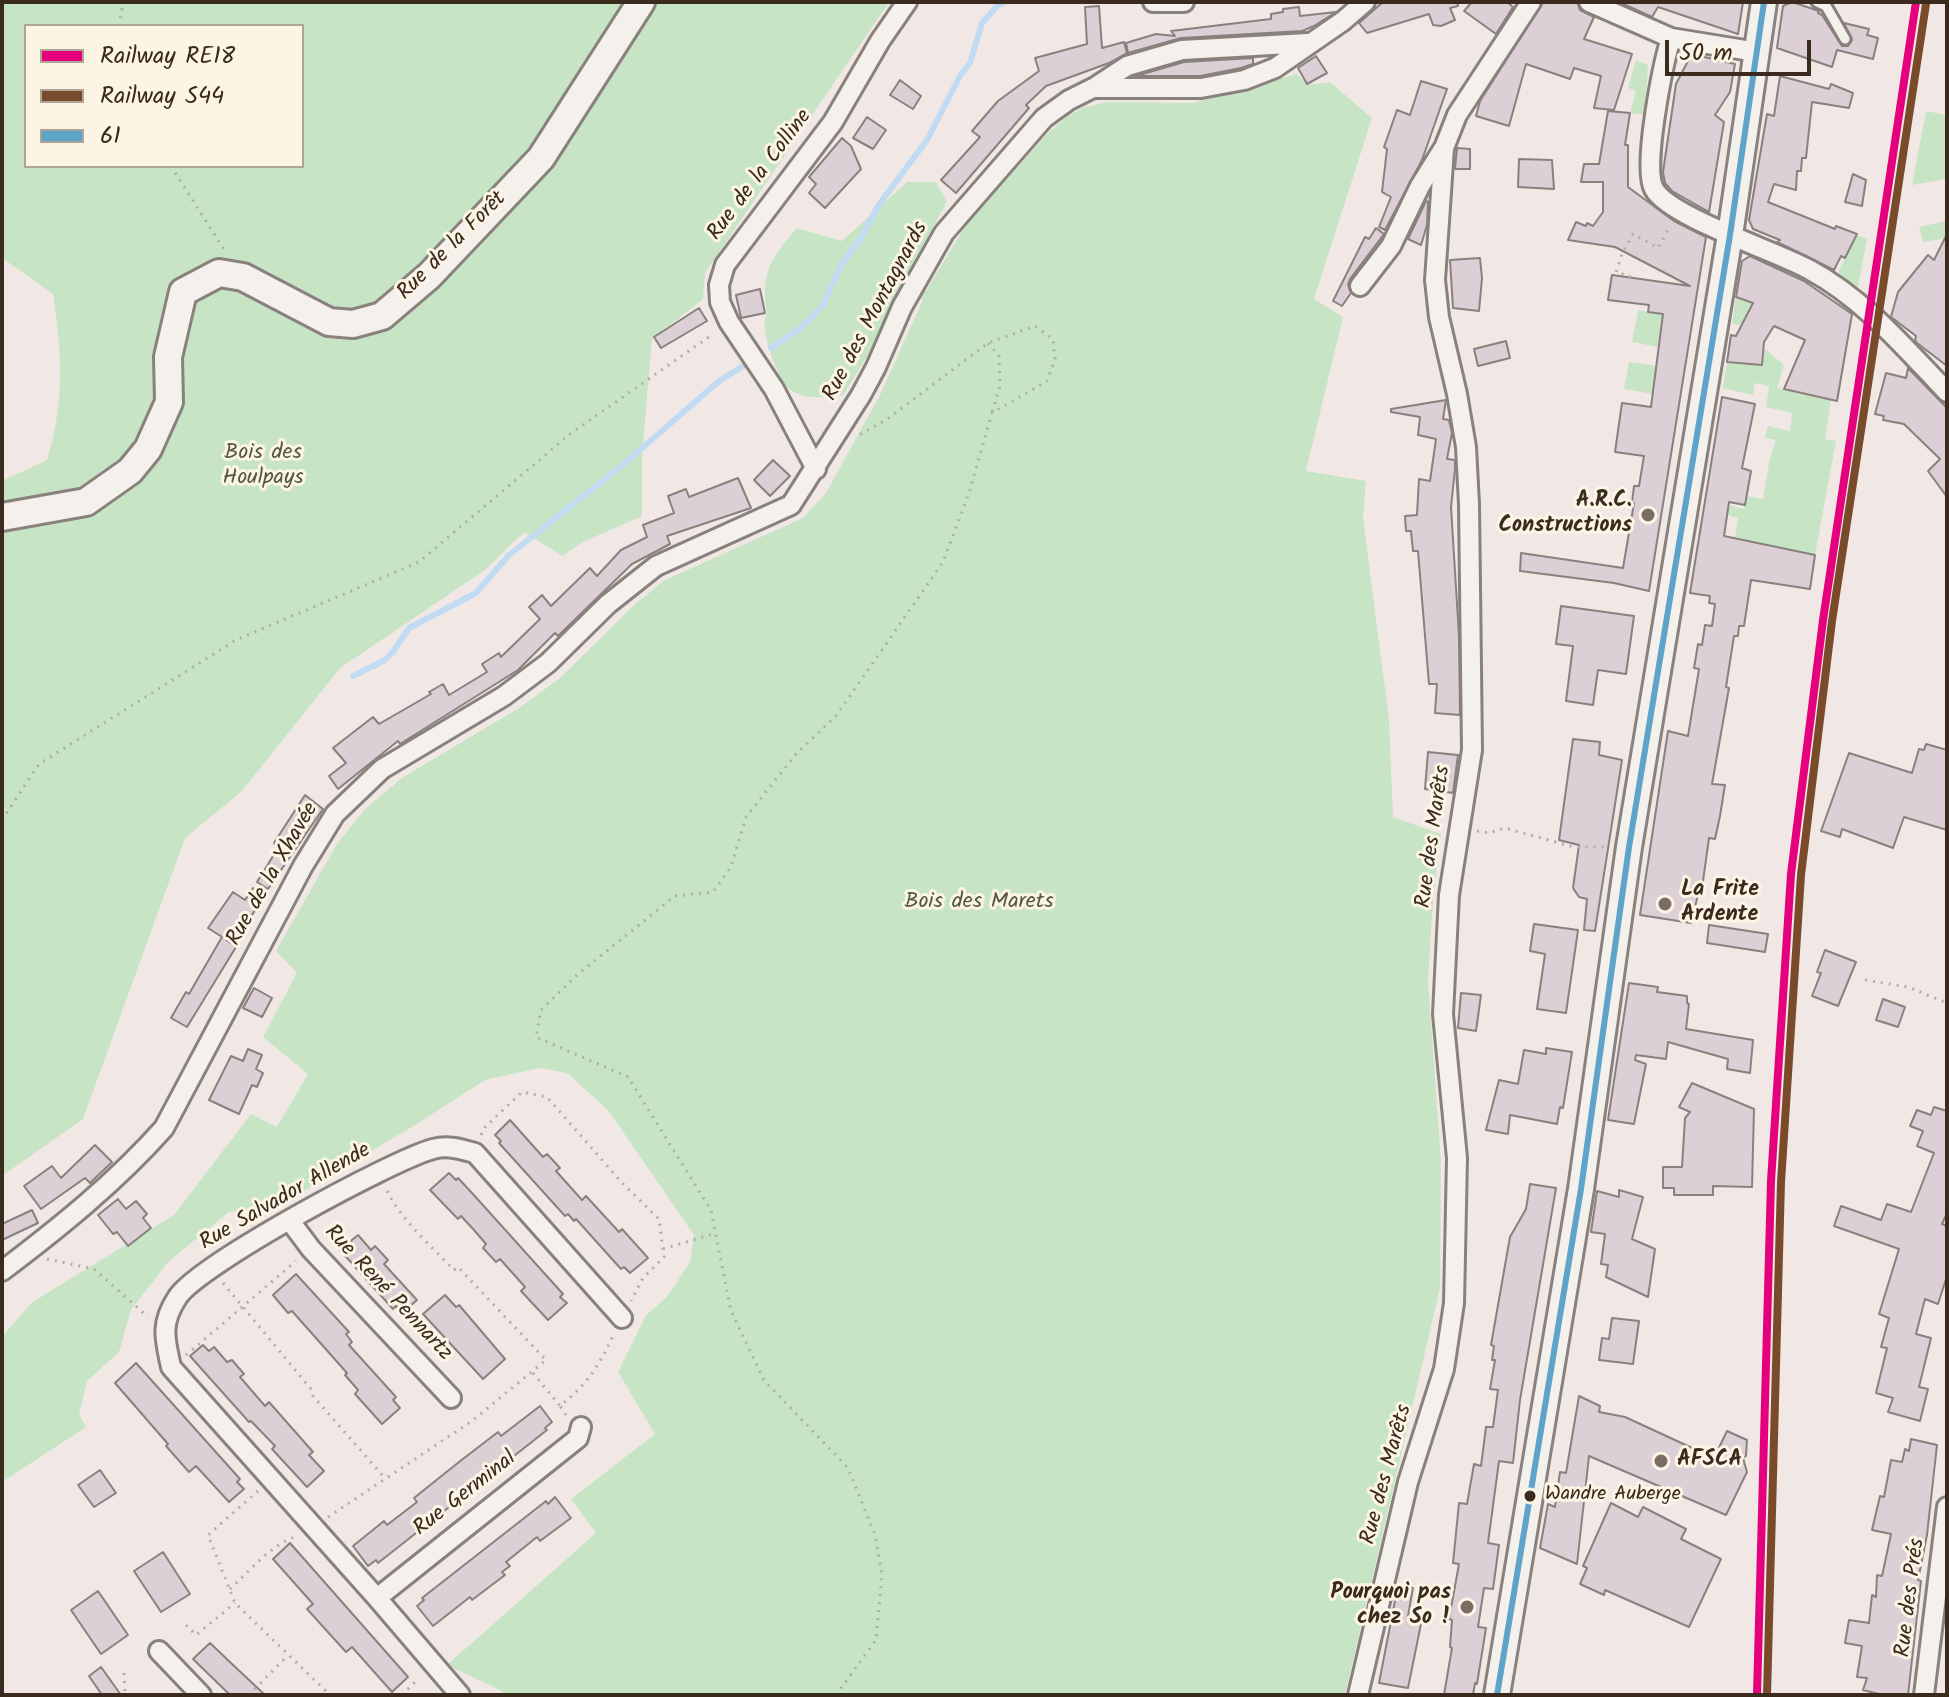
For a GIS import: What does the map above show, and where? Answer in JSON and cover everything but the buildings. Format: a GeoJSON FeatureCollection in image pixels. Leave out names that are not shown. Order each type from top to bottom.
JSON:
{"type":"FeatureCollection","features":[{"type":"Feature","properties":{"kind":"main road","name":"Rue de la Forêt"},"geometry":{"type":"LineString","coordinates":[[243,277],[329,322],[353,324],[382,316],[429,276],[541,158],[641,2]]}},
{"type":"Feature","properties":{"kind":"main road"},"geometry":{"type":"LineString","coordinates":[[2,517],[86,502],[130,471],[148,449],[169,402],[168,357],[183,292],[219,273],[243,277]]}},
{"type":"Feature","properties":{"kind":"street","name":"Rue de la Colline"},"geometry":{"type":"LineString","coordinates":[[816,469],[774,389],[729,322],[720,302],[719,285],[725,265],[833,122],[880,41],[907,2]]}},
{"type":"Feature","properties":{"kind":"street"},"geometry":{"type":"LineString","coordinates":[[1153,2],[1184,2]]}},
{"type":"Feature","properties":{"kind":"street","name":"Rue des Montagnards"},"geometry":{"type":"LineString","coordinates":[[1093,88],[1201,88],[1244,80],[1275,68],[1365,2]]}},
{"type":"Feature","properties":{"kind":"street","name":"Rue des Marêts"},"geometry":{"type":"LineString","coordinates":[[1358,1695],[1408,1482],[1444,1369],[1454,1303],[1457,1158],[1443,1014],[1449,895],[1472,750],[1466,447],[1439,317],[1435,280],[1444,148],[1457,115],[1531,2]]}},
{"type":"Feature","properties":{"kind":"street"},"geometry":{"type":"LineString","coordinates":[[1589,2],[1671,38],[1757,52]]}},
{"type":"Feature","properties":{"kind":"street"},"geometry":{"type":"LineString","coordinates":[[1497,1695],[1581,1189],[1629,847],[1730,235],[1764,2]]}},
{"type":"Feature","properties":{"kind":"street"},"geometry":{"type":"LineString","coordinates":[[1671,38],[1662,68],[1652,141],[1652,186],[1660,197],[1730,235],[1811,270],[1868,311],[1947,392]]}},
{"type":"Feature","properties":{"kind":"street","name":"Rue des Montagnards"},"geometry":{"type":"LineString","coordinates":[[816,469],[871,376],[902,307],[944,233],[1044,118],[1127,66],[1182,50],[1311,42]]}},
{"type":"Feature","properties":{"kind":"street"},"geometry":{"type":"LineString","coordinates":[[1360,286],[1391,246],[1420,186],[1444,148]]}},
{"type":"Feature","properties":{"kind":"street","name":"Rue de la Xhavée"},"geometry":{"type":"LineString","coordinates":[[2,1271],[135,1161],[164,1128],[303,866],[335,814],[382,769],[504,696],[548,663],[608,604],[656,566],[791,505],[816,469]]}},
{"type":"Feature","properties":{"kind":"street","name":"Rue Salvador Allende"},"geometry":{"type":"LineString","coordinates":[[163,1332],[177,1296],[212,1267],[377,1171],[436,1147],[475,1153]]}},
{"type":"Feature","properties":{"kind":"street"},"geometry":{"type":"LineString","coordinates":[[475,1153],[622,1318]]}},
{"type":"Feature","properties":{"kind":"street","name":"Rue René Pennartz"},"geometry":{"type":"LineString","coordinates":[[290,1221],[311,1249],[451,1398]]}},
{"type":"Feature","properties":{"kind":"street"},"geometry":{"type":"LineString","coordinates":[[163,1332],[171,1367],[460,1695]]}},
{"type":"Feature","properties":{"kind":"street","name":"Rue Germinal"},"geometry":{"type":"LineString","coordinates":[[377,1598],[578,1438],[581,1427]]}},
{"type":"Feature","properties":{"kind":"street","name":"Rue des Prés"},"geometry":{"type":"LineString","coordinates":[[1924,1695],[1947,1507]]}},
{"type":"Feature","properties":{"kind":"street"},"geometry":{"type":"LineString","coordinates":[[159,1651],[201,1695]]}},
{"type":"Feature","properties":{"kind":"lane"},"geometry":{"type":"LineString","coordinates":[[1817,2],[1826,6],[1845,39]]}},
{"type":"Feature","properties":{"kind":"path"},"geometry":{"type":"LineString","coordinates":[[119,24],[123,2]]}},
{"type":"Feature","properties":{"kind":"path"},"geometry":{"type":"LineString","coordinates":[[172,168],[243,277]]}},
{"type":"Feature","properties":{"kind":"path"},"geometry":{"type":"LineString","coordinates":[[1631,277],[1616,272],[1633,234],[1658,248],[1680,210]]}},
{"type":"Feature","properties":{"kind":"path"},"geometry":{"type":"LineString","coordinates":[[2,820],[39,764],[236,640],[419,562],[570,434],[729,322]]}},
{"type":"Feature","properties":{"kind":"path"},"geometry":{"type":"LineString","coordinates":[[833,441],[848,440],[886,420],[988,343],[1035,326],[1053,339],[1055,359],[1047,381],[992,413]]}},
{"type":"Feature","properties":{"kind":"path"},"geometry":{"type":"LineString","coordinates":[[836,1695],[876,1640],[882,1575],[875,1535],[848,1468],[764,1380],[731,1311],[711,1210],[628,1077],[536,1037],[541,1010],[578,974],[675,896],[713,892],[731,867],[746,817],[796,754],[836,716],[943,562],[969,493],[1000,386],[999,356],[988,343]]}},
{"type":"Feature","properties":{"kind":"path"},"geometry":{"type":"LineString","coordinates":[[1461,810],[1469,811],[1468,823],[1475,831],[1489,833],[1505,828],[1574,847],[1629,847]]}},
{"type":"Feature","properties":{"kind":"path"},"geometry":{"type":"LineString","coordinates":[[1865,980],[1908,987],[1947,1003]]}},
{"type":"Feature","properties":{"kind":"path"},"geometry":{"type":"LineString","coordinates":[[475,1153],[484,1128],[522,1092],[547,1097],[624,1185],[659,1219],[664,1257],[643,1278],[601,1362],[585,1386],[560,1406]]}},
{"type":"Feature","properties":{"kind":"path"},"geometry":{"type":"LineString","coordinates":[[663,1249],[716,1233]]}},
{"type":"Feature","properties":{"kind":"path"},"geometry":{"type":"LineString","coordinates":[[171,1367],[311,1249]]}},
{"type":"Feature","properties":{"kind":"path"},"geometry":{"type":"LineString","coordinates":[[24,1255],[94,1269],[136,1304],[163,1332]]}},
{"type":"Feature","properties":{"kind":"path"},"geometry":{"type":"LineString","coordinates":[[212,1267],[241,1308],[385,1479]]}},
{"type":"Feature","properties":{"kind":"path"},"geometry":{"type":"LineString","coordinates":[[533,1373],[570,1420],[581,1427]]}},
{"type":"Feature","properties":{"kind":"path"},"geometry":{"type":"LineString","coordinates":[[269,1479],[208,1535],[235,1603],[330,1695]]}},
{"type":"Feature","properties":{"kind":"path"},"geometry":{"type":"LineString","coordinates":[[230,1589],[290,1538],[312,1528]]}},
{"type":"Feature","properties":{"kind":"path"},"geometry":{"type":"LineString","coordinates":[[186,1625],[196,1635],[235,1603]]}},
{"type":"Feature","properties":{"kind":"path"},"geometry":{"type":"LineString","coordinates":[[249,1695],[288,1654]]}},
{"type":"Feature","properties":{"kind":"path"},"geometry":{"type":"LineString","coordinates":[[124,1673],[125,1695]]}},
{"type":"Feature","properties":{"kind":"path"},"geometry":{"type":"LineString","coordinates":[[402,1695],[417,1680]]}},
{"type":"Feature","properties":{"kind":"green space","name":"Bois des Houlpays"},"geometry":{"type":"Polygon","coordinates":[[[2,2],[889,2],[705,273],[703,299],[652,339],[642,456],[642,516],[585,541],[562,556],[524,532],[485,570],[340,668],[242,791],[185,838],[83,1119],[2,1176],[2,481],[47,460],[53,438],[60,377],[53,294],[2,258],[2,2]]]}},
{"type":"Feature","properties":{"kind":"green space"},"geometry":{"type":"Polygon","coordinates":[[[1636,60],[1648,65],[1645,115],[1630,113],[1636,91],[1628,88],[1636,60]]]}},
{"type":"Feature","properties":{"kind":"green space","name":"Bois des Marets"},"geometry":{"type":"Polygon","coordinates":[[[1297,74],[1307,85],[1330,82],[1372,118],[1314,299],[1343,317],[1306,471],[1366,481],[1363,518],[1389,720],[1393,817],[1441,834],[1428,982],[1441,1162],[1440,1288],[1345,1695],[504,1695],[500,1690],[447,1665],[596,1533],[571,1499],[655,1434],[618,1372],[646,1315],[667,1297],[690,1262],[694,1235],[608,1110],[567,1073],[540,1068],[485,1080],[278,1206],[229,1212],[168,1262],[131,1310],[119,1352],[87,1381],[79,1414],[86,1427],[2,1482],[2,1337],[31,1303],[174,1215],[251,1114],[277,1127],[308,1074],[263,1037],[297,973],[276,951],[337,844],[364,810],[403,777],[519,708],[560,678],[634,605],[665,580],[803,518],[826,493],[880,395],[923,300],[899,290],[867,357],[843,395],[815,397],[794,392],[779,374],[770,352],[765,329],[765,286],[770,266],[797,228],[842,241],[907,182],[936,182],[947,202],[902,283],[926,291],[967,223],[1049,132],[1069,115],[1085,107],[1108,102],[1192,103],[1297,74]]]}},
{"type":"Feature","properties":{"kind":"green space"},"geometry":{"type":"Polygon","coordinates":[[[1926,111],[1947,115],[1947,179],[1912,185],[1926,111]]]}},
{"type":"Feature","properties":{"kind":"green space"},"geometry":{"type":"Polygon","coordinates":[[[1947,221],[1947,241],[1946,238],[1923,242],[1919,227],[1947,221]]]}},
{"type":"Feature","properties":{"kind":"green space"},"geometry":{"type":"Polygon","coordinates":[[[1856,235],[1867,239],[1858,288],[1838,273],[1856,235]]]}},
{"type":"Feature","properties":{"kind":"green space"},"geometry":{"type":"Polygon","coordinates":[[[1736,297],[1752,303],[1741,325],[1732,324],[1736,297]]]}},
{"type":"Feature","properties":{"kind":"green space"},"geometry":{"type":"Polygon","coordinates":[[[1638,310],[1692,319],[1661,329],[1658,347],[1632,342],[1638,310]]]}},
{"type":"Feature","properties":{"kind":"green space"},"geometry":{"type":"Polygon","coordinates":[[[1765,349],[1784,365],[1777,388],[1831,400],[1825,439],[1836,441],[1815,555],[1735,538],[1738,518],[1721,513],[1723,504],[1744,509],[1746,496],[1763,499],[1776,440],[1765,438],[1768,426],[1790,431],[1792,413],[1766,407],[1769,386],[1755,383],[1753,395],[1723,388],[1727,362],[1762,365],[1765,349]]]}},
{"type":"Feature","properties":{"kind":"green space"},"geometry":{"type":"Polygon","coordinates":[[[1629,362],[1658,366],[1653,394],[1624,389],[1629,362]]]}},
{"type":"Feature","properties":{"kind":"waterway"},"geometry":{"type":"LineString","coordinates":[[771,348],[800,329],[823,305],[841,265],[861,238],[878,206],[927,140],[961,74],[970,63],[982,23],[998,5],[1005,2]]}},
{"type":"Feature","properties":{"kind":"waterway"},"geometry":{"type":"LineString","coordinates":[[353,676],[385,660],[409,628],[476,593],[509,555],[625,463],[718,382],[746,364]]}},
{"type":"Feature","properties":{"kind":"rail line","name":"RE18"},"geometry":{"type":"LineString","coordinates":[[1757,1695],[1771,1181],[1791,874],[1823,620],[1916,2]]}},
{"type":"Feature","properties":{"kind":"rail line","name":"S44"},"geometry":{"type":"LineString","coordinates":[[1767,1695],[1781,1182],[1801,875],[1832,621],[1926,4]]}},
{"type":"Feature","properties":{"kind":"transit line","name":"61"},"geometry":{"type":"LineString","coordinates":[[1497,1695],[1581,1189],[1629,847],[1730,235],[1764,2]]}},
{"type":"Feature","properties":{"kind":"place","name":"A.R.C. Constructions"},"geometry":{"type":"Point","coordinates":[1648,515]}},
{"type":"Feature","properties":{"kind":"place","name":"La Frite Ardente"},"geometry":{"type":"Point","coordinates":[1665,904]}},
{"type":"Feature","properties":{"kind":"place","name":"AFSCA"},"geometry":{"type":"Point","coordinates":[1661,1461]}},
{"type":"Feature","properties":{"kind":"place","name":"Wandre Auberge"},"geometry":{"type":"Point","coordinates":[1530,1496]}},
{"type":"Feature","properties":{"kind":"place","name":"Pourquoi pas chez So !"},"geometry":{"type":"Point","coordinates":[1467,1607]}}]}
